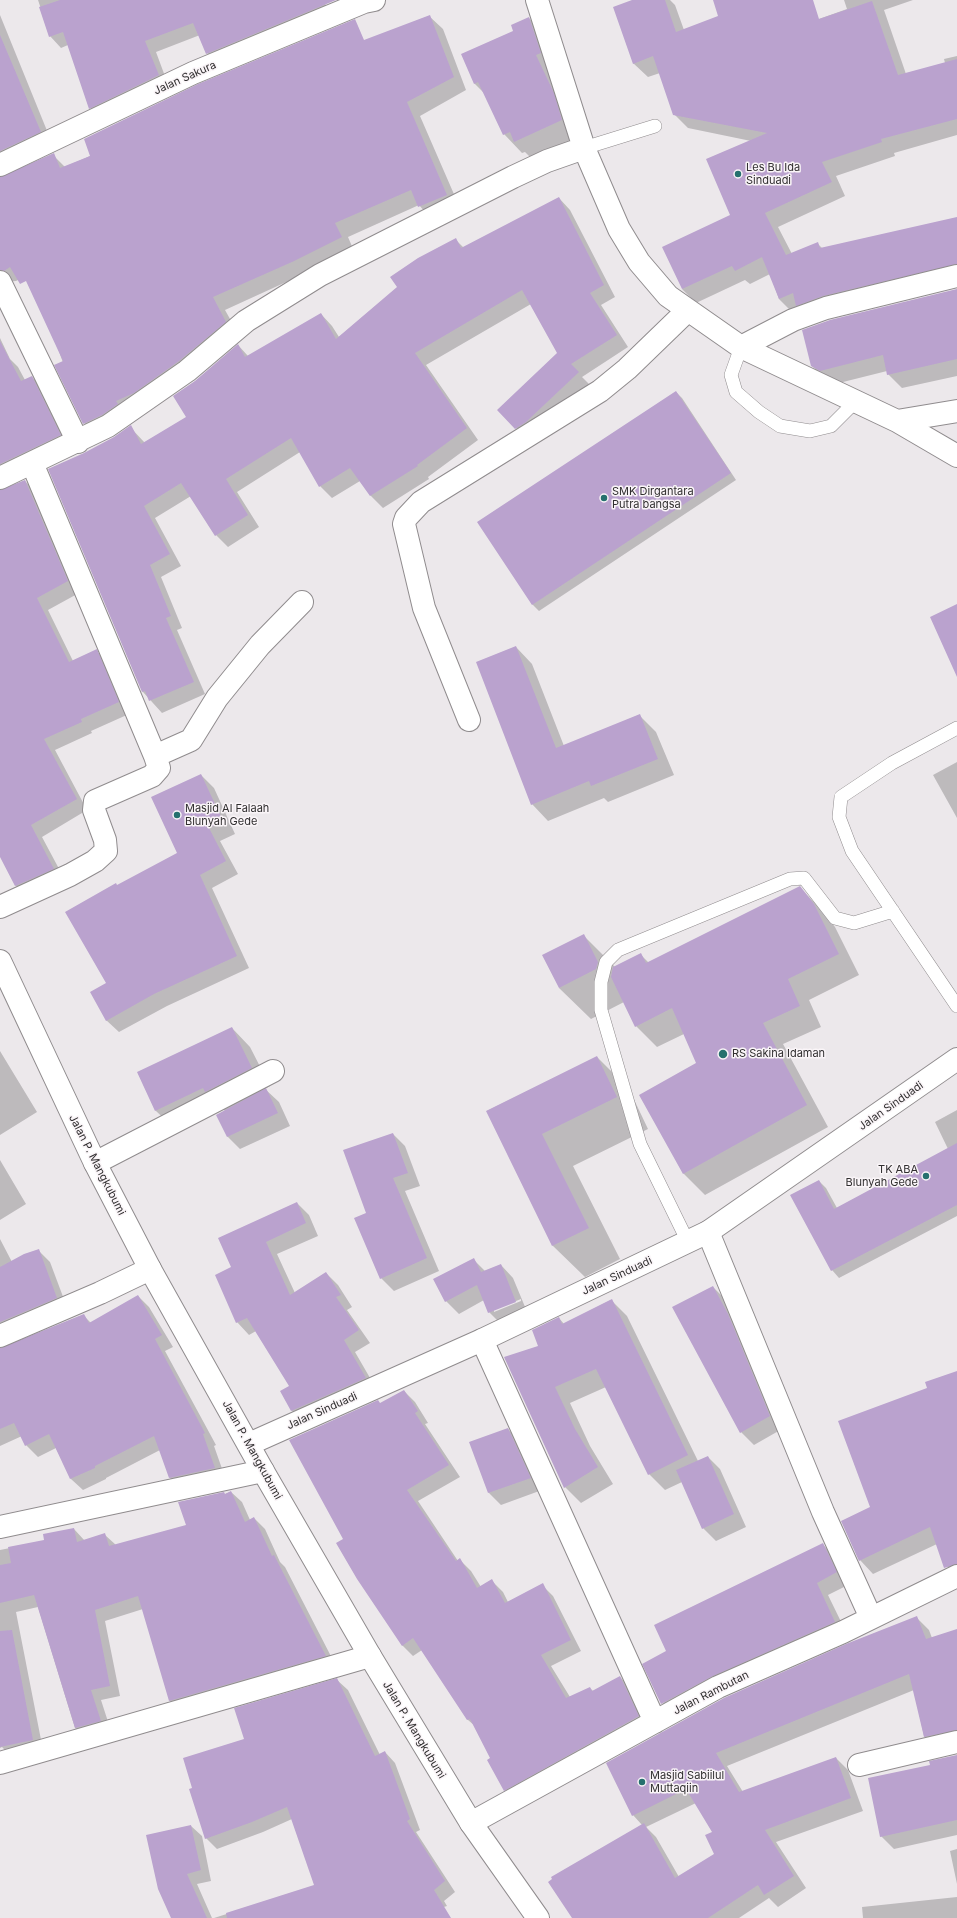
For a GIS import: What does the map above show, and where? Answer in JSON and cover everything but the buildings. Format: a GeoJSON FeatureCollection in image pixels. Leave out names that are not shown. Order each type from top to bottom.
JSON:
{"type":"FeatureCollection","features":[{"type":"Feature","properties":{"kind":"street","name":"Jalan Sakura"},"geometry":{"type":"LineString","coordinates":[[0,165],[193,73],[364,2],[374,0]]}},
{"type":"Feature","properties":{"kind":"street"},"geometry":{"type":"LineString","coordinates":[[538,0],[584,148],[619,229],[640,262],[668,296],[740,347],[897,421],[957,456]]}},
{"type":"Feature","properties":{"kind":"street"},"geometry":{"type":"LineString","coordinates":[[0,478],[78,442],[108,426],[187,371],[246,321],[320,276],[513,177],[547,161],[584,148]]}},
{"type":"Feature","properties":{"kind":"street"},"geometry":{"type":"LineString","coordinates":[[740,347],[793,320],[826,308],[957,276]]}},
{"type":"Feature","properties":{"kind":"street"},"geometry":{"type":"LineString","coordinates":[[0,282],[78,442]]}},
{"type":"Feature","properties":{"kind":"street"},"geometry":{"type":"LineString","coordinates":[[469,720],[424,608],[404,524],[406,518],[421,502],[600,391],[627,369],[688,310]]}},
{"type":"Feature","properties":{"kind":"street"},"geometry":{"type":"LineString","coordinates":[[897,421],[957,411]]}},
{"type":"Feature","properties":{"kind":"street"},"geometry":{"type":"LineString","coordinates":[[0,908],[70,876],[95,861],[106,851],[105,840],[94,810],[94,801],[152,776],[159,768],[32,463]]}},
{"type":"Feature","properties":{"kind":"street"},"geometry":{"type":"LineString","coordinates":[[155,756],[191,740],[217,698],[260,645],[302,602]]}},
{"type":"Feature","properties":{"kind":"street","name":"Jalan P. Mangkubumi"},"geometry":{"type":"LineString","coordinates":[[0,961],[94,1163],[150,1268],[263,1471],[370,1656],[470,1823],[538,1918]]}},
{"type":"Feature","properties":{"kind":"street","name":"Jalan Sinduadi"},"geometry":{"type":"LineString","coordinates":[[249,1444],[482,1340],[708,1232],[957,1059]]}},
{"type":"Feature","properties":{"kind":"street"},"geometry":{"type":"LineString","coordinates":[[94,1163],[273,1071]]}},
{"type":"Feature","properties":{"kind":"street"},"geometry":{"type":"LineString","coordinates":[[708,1232],[823,1512],[871,1618]]}},
{"type":"Feature","properties":{"kind":"street"},"geometry":{"type":"LineString","coordinates":[[0,1336],[100,1293],[150,1268]]}},
{"type":"Feature","properties":{"kind":"street"},"geometry":{"type":"LineString","coordinates":[[482,1340],[655,1722]]}},
{"type":"Feature","properties":{"kind":"street"},"geometry":{"type":"LineString","coordinates":[[0,1528],[263,1471]]}},
{"type":"Feature","properties":{"kind":"street","name":"Jalan Rambutan"},"geometry":{"type":"LineString","coordinates":[[470,1823],[718,1687],[871,1618],[957,1576]]}},
{"type":"Feature","properties":{"kind":"street"},"geometry":{"type":"LineString","coordinates":[[0,1763],[370,1656]]}},
{"type":"Feature","properties":{"kind":"street"},"geometry":{"type":"LineString","coordinates":[[859,1764],[957,1742]]}},
{"type":"Feature","properties":{"kind":"lane"},"geometry":{"type":"LineString","coordinates":[[584,148],[655,126]]}},
{"type":"Feature","properties":{"kind":"lane"},"geometry":{"type":"LineString","coordinates":[[740,347],[731,375],[736,392],[759,412],[780,426],[810,431],[831,426],[854,402]]}},
{"type":"Feature","properties":{"kind":"lane"},"geometry":{"type":"LineString","coordinates":[[957,728],[892,763],[841,797],[839,818],[852,851],[957,1006]]}},
{"type":"Feature","properties":{"kind":"lane"},"geometry":{"type":"LineString","coordinates":[[688,1242],[640,1144],[605,1025],[601,1010],[601,982],[606,962],[618,950],[790,879],[804,878],[835,918],[854,923],[893,911]]}},
{"type":"Feature","properties":{"kind":"place","name":"Les Bu Ida Sinduadi"},"geometry":{"type":"Point","coordinates":[738,174]}},
{"type":"Feature","properties":{"kind":"place","name":"SMK Dirgantara Putra bangsa"},"geometry":{"type":"Point","coordinates":[604,498]}},
{"type":"Feature","properties":{"kind":"place","name":"Masjid Al Falaah Blunyah Gede"},"geometry":{"type":"Point","coordinates":[177,815]}},
{"type":"Feature","properties":{"kind":"place","name":"RS Sakina Idaman"},"geometry":{"type":"Point","coordinates":[723,1054]}},
{"type":"Feature","properties":{"kind":"place","name":"TK ABA Blunyah Gede"},"geometry":{"type":"Point","coordinates":[926,1176]}},
{"type":"Feature","properties":{"kind":"place","name":"Masjid Sabiilul Muttaqiin"},"geometry":{"type":"Point","coordinates":[642,1782]}}]}
